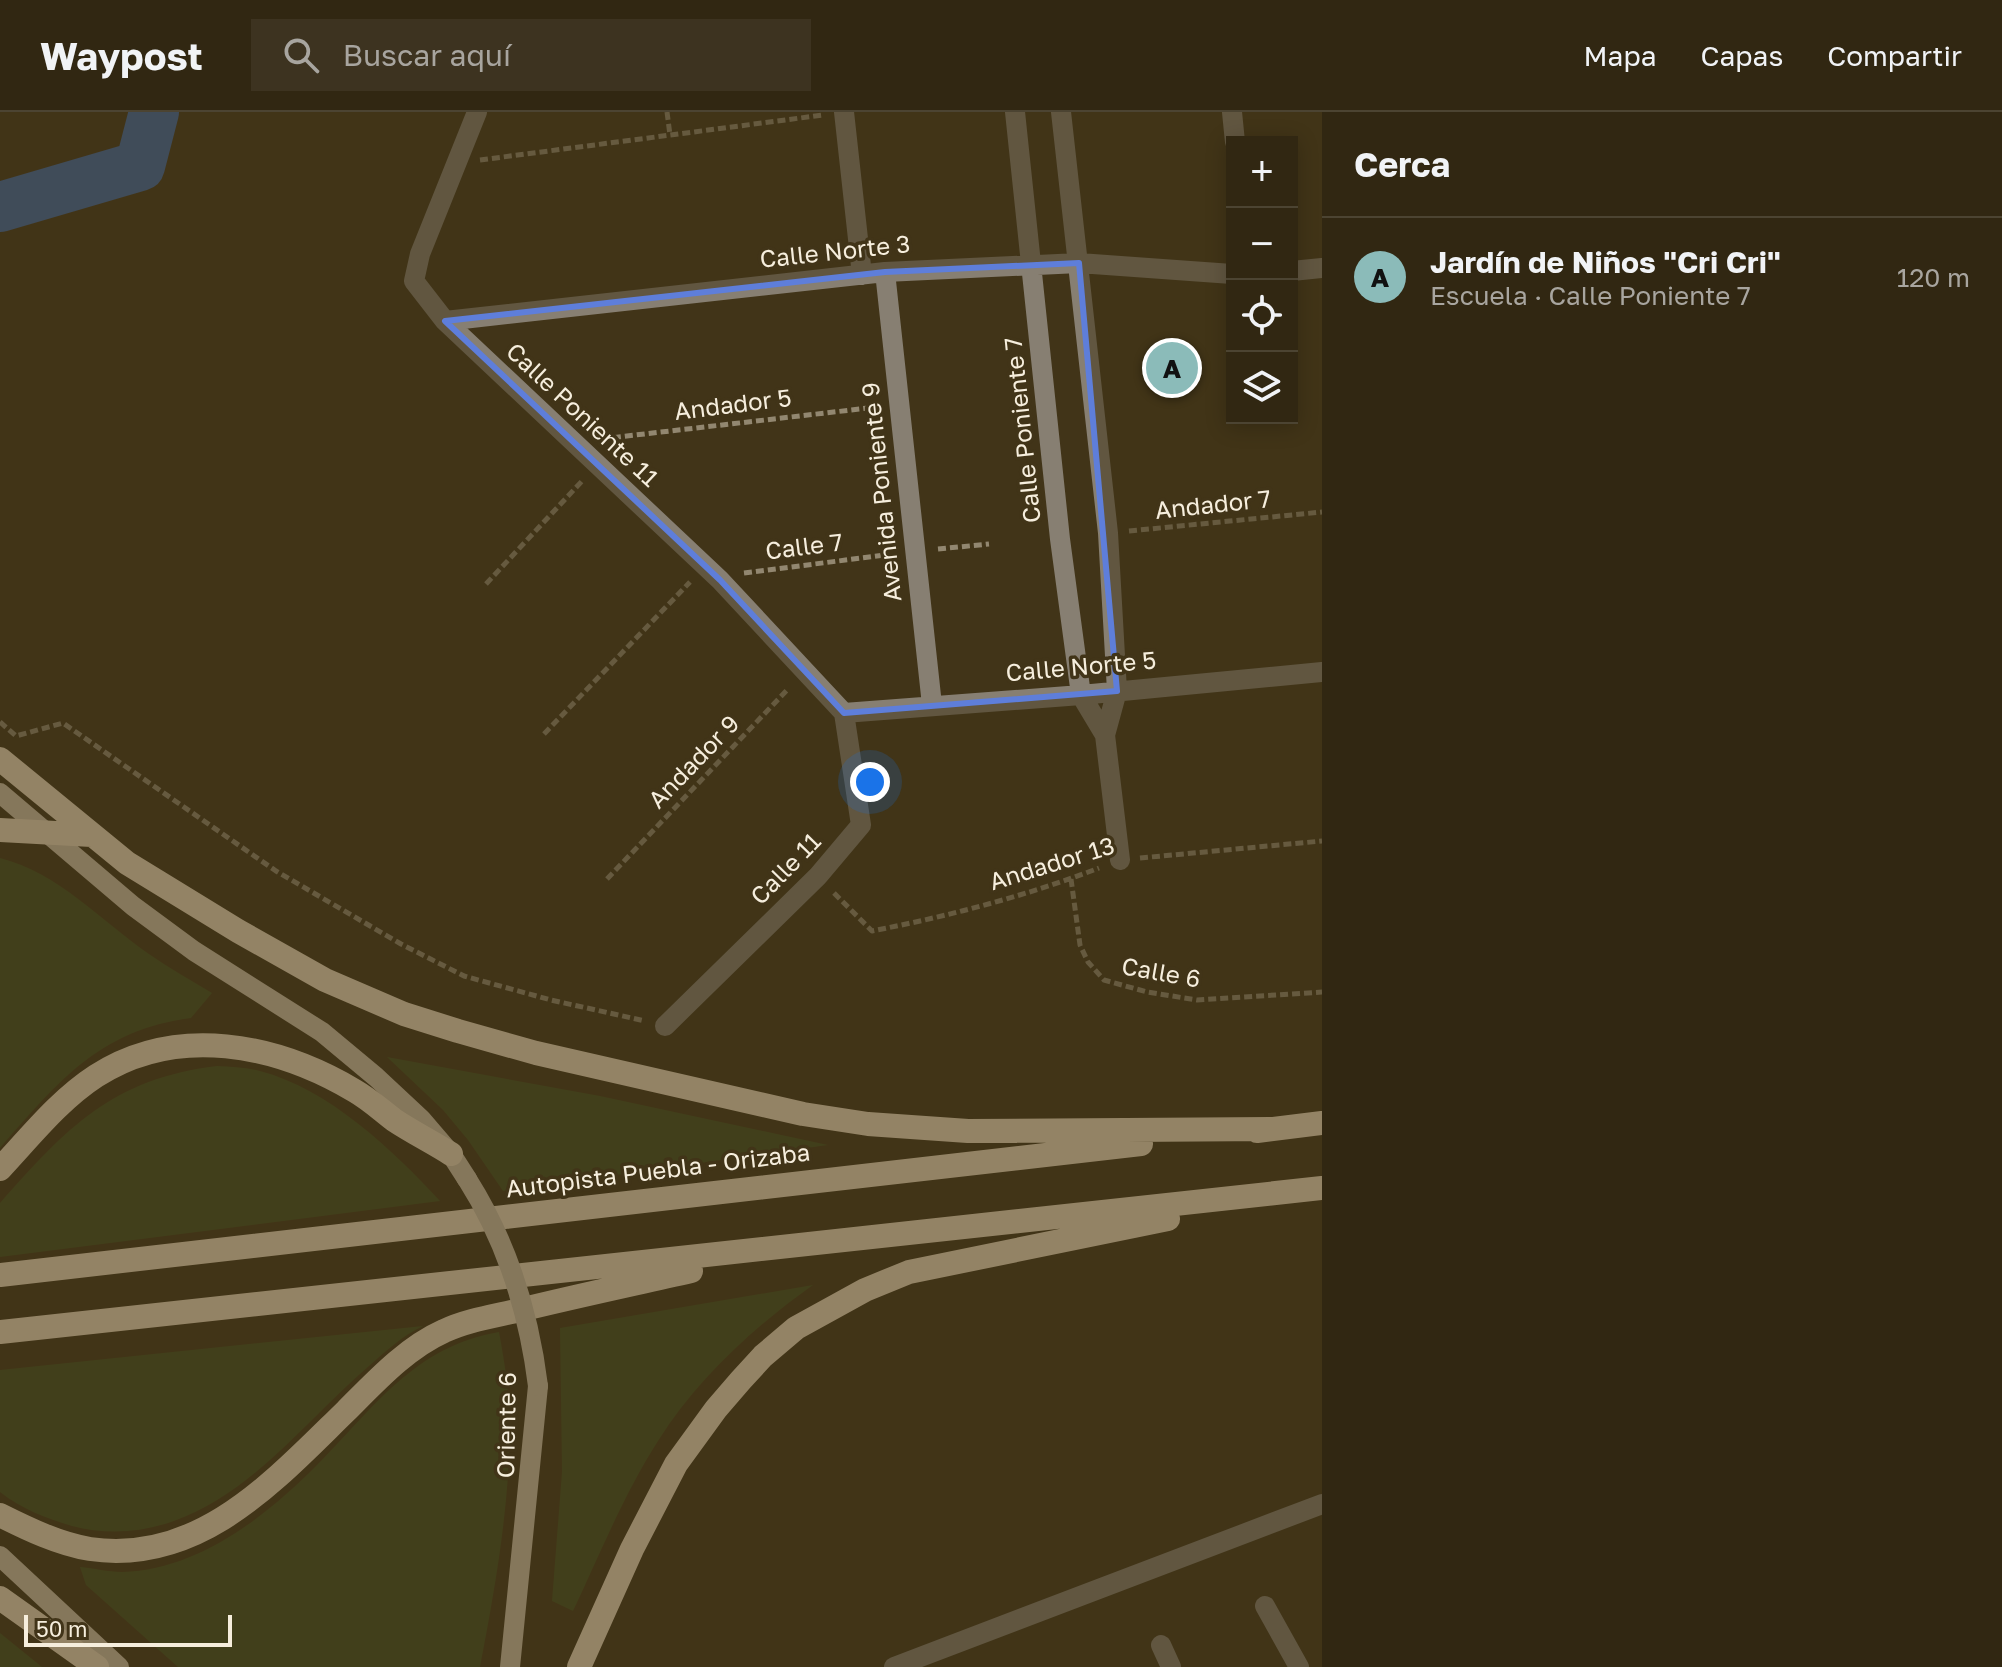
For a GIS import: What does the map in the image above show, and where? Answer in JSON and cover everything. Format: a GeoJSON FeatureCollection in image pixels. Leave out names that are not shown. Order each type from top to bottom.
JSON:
{"type":"FeatureCollection","features":[{"type":"Feature","properties":{"kind":"highway"},"geometry":{"type":"LineString","coordinates":[[0,759],[127,863],[325,980],[404,1014],[536,1053],[803,1114],[917,1130],[1271,1129]]}},
{"type":"Feature","properties":{"kind":"highway"},"geometry":{"type":"LineString","coordinates":[[0,830],[92,835]]}},
{"type":"Feature","properties":{"kind":"highway"},"geometry":{"type":"LineString","coordinates":[[0,1169],[73,1093],[97,1075],[123,1062],[162,1049],[204,1045],[244,1047],[277,1055],[315,1071],[356,1091],[395,1120],[451,1154]]}},
{"type":"Feature","properties":{"kind":"highway","name":"Autopista Puebla - Orizaba"},"geometry":{"type":"LineString","coordinates":[[0,1275],[1322,1123]]}},
{"type":"Feature","properties":{"kind":"highway"},"geometry":{"type":"LineString","coordinates":[[0,1332],[1322,1188]]}},
{"type":"Feature","properties":{"kind":"highway"},"geometry":{"type":"LineString","coordinates":[[579,1667],[632,1549],[676,1464],[741,1380],[796,1328],[854,1296],[909,1272],[1322,1188]]}},
{"type":"Feature","properties":{"kind":"highway"},"geometry":{"type":"LineString","coordinates":[[0,1515],[56,1540],[89,1549],[114,1551],[144,1548],[198,1534],[222,1522],[244,1505],[390,1369],[443,1331],[549,1303],[804,1245]]}},
{"type":"Feature","properties":{"kind":"highway"},"geometry":{"type":"LineString","coordinates":[[0,1598],[97,1667]]}},
{"type":"Feature","properties":{"kind":"main road","name":"Oriente 6"},"geometry":{"type":"LineString","coordinates":[[0,793],[133,906],[194,951],[322,1032],[421,1119],[451,1154],[467,1179],[494,1227],[519,1291],[528,1319],[538,1386],[527,1593],[518,1667]]}},
{"type":"Feature","properties":{"kind":"main road"},"geometry":{"type":"LineString","coordinates":[[510,1667],[538,1386]]}},
{"type":"Feature","properties":{"kind":"main road"},"geometry":{"type":"LineString","coordinates":[[0,1556],[119,1667]]}},
{"type":"Feature","properties":{"kind":"street","name":"Calle Poniente 11"},"geometry":{"type":"LineString","coordinates":[[477,112],[420,254],[414,281],[445,321],[712,573],[844,713]]}},
{"type":"Feature","properties":{"kind":"street"},"geometry":{"type":"LineString","coordinates":[[844,112],[862,275]]}},
{"type":"Feature","properties":{"kind":"street","name":"Calle Poniente 7"},"geometry":{"type":"LineString","coordinates":[[1015,112],[1060,539],[1081,695],[1105,735]]}},
{"type":"Feature","properties":{"kind":"street","name":"Calle Poniente 7"},"geometry":{"type":"LineString","coordinates":[[1061,112],[1108,533],[1117,691],[1105,735],[1120,860]]}},
{"type":"Feature","properties":{"kind":"street"},"geometry":{"type":"LineString","coordinates":[[1232,112],[1234,136]]}},
{"type":"Feature","properties":{"kind":"street","name":"Calle Norte 3"},"geometry":{"type":"LineString","coordinates":[[445,321],[885,272],[1079,263],[1226,274]]}},
{"type":"Feature","properties":{"kind":"street"},"geometry":{"type":"LineString","coordinates":[[1298,270],[1322,268]]}},
{"type":"Feature","properties":{"kind":"street","name":"Avenida Poniente 9"},"geometry":{"type":"LineString","coordinates":[[885,272],[932,705]]}},
{"type":"Feature","properties":{"kind":"street","name":"Calle Norte 5"},"geometry":{"type":"LineString","coordinates":[[844,713],[1322,672]]}},
{"type":"Feature","properties":{"kind":"street","name":"Calle 11"},"geometry":{"type":"LineString","coordinates":[[665,1026],[818,876],[861,825],[844,713]]}},
{"type":"Feature","properties":{"kind":"street"},"geometry":{"type":"LineString","coordinates":[[894,1667],[1322,1504]]}},
{"type":"Feature","properties":{"kind":"street"},"geometry":{"type":"LineString","coordinates":[[1265,1606],[1299,1667]]}},
{"type":"Feature","properties":{"kind":"street"},"geometry":{"type":"LineString","coordinates":[[1161,1645],[1171,1667]]}},
{"type":"Feature","properties":{"kind":"path"},"geometry":{"type":"LineString","coordinates":[[667,112],[670,135]]}},
{"type":"Feature","properties":{"kind":"path"},"geometry":{"type":"LineString","coordinates":[[456,163],[844,112]]}},
{"type":"Feature","properties":{"kind":"path","name":"Andador 5"},"geometry":{"type":"LineString","coordinates":[[572,442],[898,405]]}},
{"type":"Feature","properties":{"kind":"path"},"geometry":{"type":"LineString","coordinates":[[486,584],[597,465]]}},
{"type":"Feature","properties":{"kind":"path","name":"Andador 7"},"geometry":{"type":"LineString","coordinates":[[1108,533],[1322,512]]}},
{"type":"Feature","properties":{"kind":"path","name":"Calle 7"},"geometry":{"type":"LineString","coordinates":[[712,573],[742,573],[989,544]]}},
{"type":"Feature","properties":{"kind":"path"},"geometry":{"type":"LineString","coordinates":[[544,734],[712,573]]}},
{"type":"Feature","properties":{"kind":"path","name":"Andador 9"},"geometry":{"type":"LineString","coordinates":[[607,879],[806,671]]}},
{"type":"Feature","properties":{"kind":"path"},"geometry":{"type":"LineString","coordinates":[[0,722],[16,736],[63,723],[276,871],[401,944],[464,976],[665,1026]]}},
{"type":"Feature","properties":{"kind":"path","name":"Andador 13"},"geometry":{"type":"LineString","coordinates":[[818,876],[872,931],[935,919],[1071,879],[1120,860],[1322,841]]}},
{"type":"Feature","properties":{"kind":"path","name":"Calle 6"},"geometry":{"type":"LineString","coordinates":[[1071,879],[1080,945],[1088,962],[1104,980],[1147,992],[1197,1000],[1322,992]]}},
{"type":"Feature","properties":{"kind":"highlighted area"},"geometry":{"type":"Polygon","coordinates":[[[1079,263],[1117,691],[844,713],[720,580],[445,321],[885,272],[1079,263]]]}},
{"type":"Feature","properties":{"kind":"green space"},"geometry":{"type":"Polygon","coordinates":[[[0,858],[21,865],[60,886],[149,954],[212,993],[191,1018],[130,1034],[83,1063],[41,1102],[0,1148],[0,858]]]}},
{"type":"Feature","properties":{"kind":"green space"},"geometry":{"type":"Polygon","coordinates":[[[387,1057],[600,1096],[828,1145],[503,1191],[443,1110],[387,1057]]]}},
{"type":"Feature","properties":{"kind":"green space"},"geometry":{"type":"Polygon","coordinates":[[[217,1066],[260,1071],[311,1092],[381,1142],[440,1201],[0,1257],[0,1203],[70,1130],[119,1095],[148,1082],[217,1066]]]}},
{"type":"Feature","properties":{"kind":"green space"},"geometry":{"type":"Polygon","coordinates":[[[813,1285],[748,1336],[690,1396],[634,1482],[573,1611],[552,1601],[562,1472],[560,1328],[813,1285]]]}},
{"type":"Feature","properties":{"kind":"green space"},"geometry":{"type":"Polygon","coordinates":[[[423,1326],[382,1355],[254,1473],[203,1508],[174,1521],[123,1531],[85,1529],[34,1512],[0,1492],[0,1370],[423,1326]]]}},
{"type":"Feature","properties":{"kind":"green space"},"geometry":{"type":"Polygon","coordinates":[[[499,1332],[509,1405],[509,1460],[500,1549],[480,1667],[178,1667],[86,1585],[80,1567],[122,1572],[150,1569],[177,1562],[228,1537],[275,1504],[377,1402],[419,1366],[469,1339],[499,1332]]]}},
{"type":"Feature","properties":{"kind":"green space"},"geometry":{"type":"Polygon","coordinates":[[[0,1633],[42,1667],[0,1667],[0,1633]]]}},
{"type":"Feature","properties":{"kind":"waterway"},"geometry":{"type":"LineString","coordinates":[[0,207],[140,166],[154,112]]}},
{"type":"Feature","properties":{"kind":"place","name":"Jardín de Niños \"Cri Cri\""},"geometry":{"type":"Point","coordinates":[1172,368]}}]}
